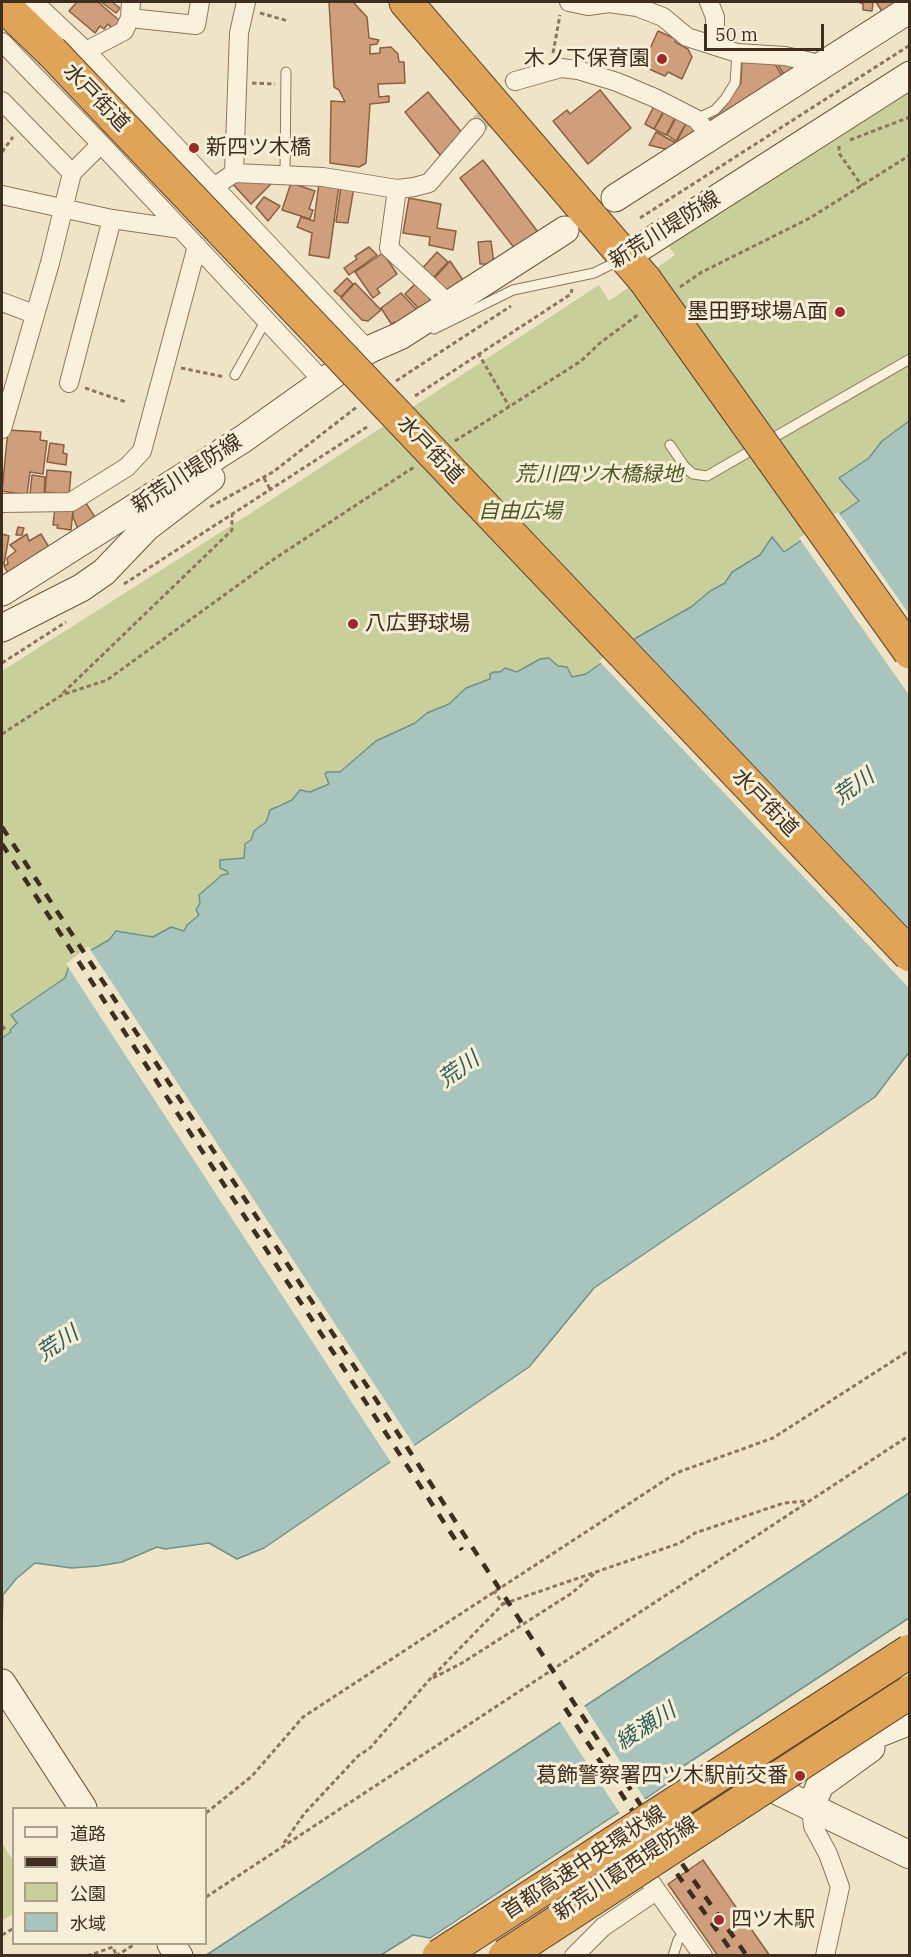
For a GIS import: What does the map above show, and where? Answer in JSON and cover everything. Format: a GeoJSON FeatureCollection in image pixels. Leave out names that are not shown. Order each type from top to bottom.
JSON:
{"type":"FeatureCollection","features":[{"type":"Feature","properties":{"kind":"highway"},"geometry":{"type":"LineString","coordinates":[[406,2],[636,268],[909,652]]}},
{"type":"Feature","properties":{"kind":"highway","name":"水戸街道"},"geometry":{"type":"LineString","coordinates":[[2,4],[51,51],[909,955]]}},
{"type":"Feature","properties":{"kind":"highway","name":"首都高速中央環状線"},"geometry":{"type":"LineString","coordinates":[[439,1956],[909,1651]]}},
{"type":"Feature","properties":{"kind":"highway"},"geometry":{"type":"LineString","coordinates":[[462,1956],[708,1803],[909,1668]]}},
{"type":"Feature","properties":{"kind":"highway","name":"首都高速中央環状線"},"geometry":{"type":"LineString","coordinates":[[505,1956],[909,1692]]}},
{"type":"Feature","properties":{"kind":"highway"},"geometry":{"type":"LineString","coordinates":[[540,1956],[907,1722]]}},
{"type":"Feature","properties":{"kind":"main road"},"geometry":{"type":"LineString","coordinates":[[615,198],[638,183],[703,128],[819,67],[909,9]]}},
{"type":"Feature","properties":{"kind":"main road","name":"新荒川堤防線"},"geometry":{"type":"LineString","coordinates":[[636,268],[909,75]]}},
{"type":"Feature","properties":{"kind":"main road","name":"新荒川堤防線"},"geometry":{"type":"LineString","coordinates":[[4,586],[243,439],[322,380],[368,350],[400,336],[565,230]]}},
{"type":"Feature","properties":{"kind":"main road"},"geometry":{"type":"LineString","coordinates":[[2,628],[81,588],[104,572],[147,527],[310,404],[318,395],[322,380]]}},
{"type":"Feature","properties":{"kind":"main road","name":"新荒川葛西堤防線"},"geometry":{"type":"LineString","coordinates":[[494,1956],[909,1677]]}},
{"type":"Feature","properties":{"kind":"main road"},"geometry":{"type":"LineString","coordinates":[[2,1683],[82,1807]]}},
{"type":"Feature","properties":{"kind":"main road"},"geometry":{"type":"LineString","coordinates":[[811,1807],[816,1790],[824,1780],[907,1722]]}},
{"type":"Feature","properties":{"kind":"main road","name":"新荒川葛西堤防線"},"geometry":{"type":"LineString","coordinates":[[757,1781],[907,1722]]}},
{"type":"Feature","properties":{"kind":"main road"},"geometry":{"type":"LineString","coordinates":[[757,1781],[909,1855]]}},
{"type":"Feature","properties":{"kind":"street"},"geometry":{"type":"LineString","coordinates":[[35,2],[86,51],[368,350]]}},
{"type":"Feature","properties":{"kind":"street"},"geometry":{"type":"LineString","coordinates":[[86,51],[124,31],[131,10],[196,25],[200,2]]}},
{"type":"Feature","properties":{"kind":"street"},"geometry":{"type":"LineString","coordinates":[[234,173],[240,33],[246,2]]}},
{"type":"Feature","properties":{"kind":"street"},"geometry":{"type":"LineString","coordinates":[[709,2],[715,17],[714,45]]}},
{"type":"Feature","properties":{"kind":"street"},"geometry":{"type":"LineString","coordinates":[[565,7],[609,3],[637,7],[663,17],[687,37],[737,53],[785,56],[811,62],[819,67]]}},
{"type":"Feature","properties":{"kind":"street"},"geometry":{"type":"LineString","coordinates":[[2,42],[322,380]]}},
{"type":"Feature","properties":{"kind":"street"},"geometry":{"type":"LineString","coordinates":[[515,81],[561,68],[578,70],[617,82],[703,128]]}},
{"type":"Feature","properties":{"kind":"street"},"geometry":{"type":"LineString","coordinates":[[2,101],[72,173]]}},
{"type":"Feature","properties":{"kind":"street"},"geometry":{"type":"LineString","coordinates":[[214,187],[234,173],[323,177],[397,189],[429,183],[476,128]]}},
{"type":"Feature","properties":{"kind":"street"},"geometry":{"type":"LineString","coordinates":[[2,429],[72,173],[101,144]]}},
{"type":"Feature","properties":{"kind":"street"},"geometry":{"type":"LineString","coordinates":[[397,189],[389,248],[448,304]]}},
{"type":"Feature","properties":{"kind":"street"},"geometry":{"type":"LineString","coordinates":[[2,195],[112,219],[181,229]]}},
{"type":"Feature","properties":{"kind":"street"},"geometry":{"type":"LineString","coordinates":[[69,383],[112,219]]}},
{"type":"Feature","properties":{"kind":"street"},"geometry":{"type":"LineString","coordinates":[[2,503],[71,502],[127,467],[142,451],[197,246]]}},
{"type":"Feature","properties":{"kind":"street"},"geometry":{"type":"LineString","coordinates":[[2,302],[34,314]]}},
{"type":"Feature","properties":{"kind":"street"},"geometry":{"type":"LineString","coordinates":[[811,1807],[813,1826],[828,1854],[840,1887],[825,1956]]}},
{"type":"Feature","properties":{"kind":"street"},"geometry":{"type":"LineString","coordinates":[[636,1861],[703,1956]]}},
{"type":"Feature","properties":{"kind":"street"},"geometry":{"type":"LineString","coordinates":[[574,1956],[603,1927],[656,1891]]}},
{"type":"Feature","properties":{"kind":"lane"},"geometry":{"type":"LineString","coordinates":[[703,128],[735,83],[737,53]]}},
{"type":"Feature","properties":{"kind":"lane"},"geometry":{"type":"LineString","coordinates":[[285,175],[286,72]]}},
{"type":"Feature","properties":{"kind":"lane","name":"新荒川堤防線"},"geometry":{"type":"LineString","coordinates":[[368,350],[385,352],[513,290],[594,273],[636,268]]}},
{"type":"Feature","properties":{"kind":"lane"},"geometry":{"type":"LineString","coordinates":[[235,375],[266,321]]}},
{"type":"Feature","properties":{"kind":"lane"},"geometry":{"type":"LineString","coordinates":[[670,445],[685,467],[693,474],[708,476],[909,359]]}},
{"type":"Feature","properties":{"kind":"lane"},"geometry":{"type":"LineString","coordinates":[[673,1956],[678,1940],[685,1931]]}},
{"type":"Feature","properties":{"kind":"path"},"geometry":{"type":"LineString","coordinates":[[551,71],[565,7]]}},
{"type":"Feature","properties":{"kind":"path"},"geometry":{"type":"LineString","coordinates":[[640,218],[909,45]]}},
{"type":"Feature","properties":{"kind":"path"},"geometry":{"type":"LineString","coordinates":[[238,82],[286,84]]}},
{"type":"Feature","properties":{"kind":"path"},"geometry":{"type":"LineString","coordinates":[[843,140],[850,140],[909,117]]}},
{"type":"Feature","properties":{"kind":"path"},"geometry":{"type":"LineString","coordinates":[[839,153],[862,186]]}},
{"type":"Feature","properties":{"kind":"path"},"geometry":{"type":"LineString","coordinates":[[416,396],[478,353],[571,294],[574,285]]}},
{"type":"Feature","properties":{"kind":"path"},"geometry":{"type":"LineString","coordinates":[[391,384],[479,325],[521,301]]}},
{"type":"Feature","properties":{"kind":"path"},"geometry":{"type":"LineString","coordinates":[[478,353],[509,406]]}},
{"type":"Feature","properties":{"kind":"path"},"geometry":{"type":"LineString","coordinates":[[165,364],[227,377],[235,375]]}},
{"type":"Feature","properties":{"kind":"path"},"geometry":{"type":"LineString","coordinates":[[69,383],[126,402]]}},
{"type":"Feature","properties":{"kind":"path"},"geometry":{"type":"LineString","coordinates":[[204,510],[264,478],[362,404]]}},
{"type":"Feature","properties":{"kind":"path"},"geometry":{"type":"LineString","coordinates":[[115,590],[367,427]]}},
{"type":"Feature","properties":{"kind":"path"},"geometry":{"type":"LineString","coordinates":[[264,478],[270,489]]}},
{"type":"Feature","properties":{"kind":"path"},"geometry":{"type":"LineString","coordinates":[[62,695],[232,530],[232,515]]}},
{"type":"Feature","properties":{"kind":"path"},"geometry":{"type":"LineString","coordinates":[[2,663],[69,619]]}},
{"type":"Feature","properties":{"kind":"path"},"geometry":{"type":"LineString","coordinates":[[2,1026],[6,1031]]}},
{"type":"Feature","properties":{"kind":"path"},"geometry":{"type":"LineString","coordinates":[[207,1812],[252,1776],[303,1717],[494,1591],[676,1473],[773,1438],[909,1350]]}},
{"type":"Feature","properties":{"kind":"path"},"geometry":{"type":"LineString","coordinates":[[207,1896],[283,1844],[909,1435]]}},
{"type":"Feature","properties":{"kind":"path"},"geometry":{"type":"LineString","coordinates":[[283,1844],[304,1814],[358,1756],[370,1748],[430,1679],[503,1604],[595,1573],[772,1507],[806,1501]]}},
{"type":"Feature","properties":{"kind":"path"},"geometry":{"type":"LineString","coordinates":[[430,1679],[462,1663],[562,1599],[595,1573]]}},
{"type":"Feature","properties":{"kind":"path"},"geometry":{"type":"LineString","coordinates":[[494,1591],[503,1604]]}},
{"type":"Feature","properties":{"kind":"path"},"geometry":{"type":"LineString","coordinates":[[87,1956],[113,1947],[116,1955],[133,1945]]}},
{"type":"Feature","properties":{"kind":"green space","name":"荒川四ツ木橋緑地"},"geometry":{"type":"Polygon","coordinates":[[[909,92],[909,421],[882,441],[869,458],[839,478],[859,501],[784,552],[772,538],[760,555],[732,572],[725,583],[710,591],[691,607],[636,638],[586,674],[572,677],[558,666],[540,659],[517,672],[506,668],[490,679],[465,688],[449,704],[376,741],[340,772],[326,776],[329,784],[310,792],[300,790],[292,800],[277,805],[267,815],[266,822],[254,831],[244,858],[227,871],[228,875],[222,875],[199,895],[199,915],[187,925],[184,931],[171,927],[154,937],[121,931],[110,940],[90,949],[68,967],[66,978],[12,1014],[17,1023],[10,1030],[11,1032],[2,1038],[2,671],[251,513],[599,285],[609,301],[675,255],[666,243],[909,92]]]}},
{"type":"Feature","properties":{"kind":"green space"},"geometry":{"type":"Polygon","coordinates":[[[2,1843],[12,1859],[12,1914],[2,1921],[2,1843]]]}},
{"type":"Feature","properties":{"kind":"water","name":"荒川"},"geometry":{"type":"Polygon","coordinates":[[[909,421],[910,1051],[875,1097],[594,1288],[529,1367],[264,1548],[237,1559],[209,1543],[165,1549],[157,1547],[122,1562],[98,1566],[72,1568],[35,1563],[16,1579],[3,1595],[2,1630],[2,1038],[11,1032],[10,1030],[17,1023],[11,1015],[65,978],[70,962],[109,940],[116,931],[153,937],[171,927],[184,931],[187,925],[199,915],[196,910],[200,903],[199,895],[222,875],[228,874],[220,868],[220,860],[244,858],[245,844],[251,840],[254,831],[266,822],[270,810],[292,800],[300,790],[310,792],[329,784],[325,774],[327,772],[340,772],[376,741],[415,723],[427,713],[449,704],[466,688],[490,679],[490,674],[500,672],[505,668],[517,672],[540,659],[549,658],[558,666],[567,667],[572,677],[586,674],[636,638],[691,607],[710,591],[725,583],[732,572],[760,555],[772,537],[784,552],[859,501],[839,478],[869,458],[882,441],[909,421]]]}},
{"type":"Feature","properties":{"kind":"water","name":"綾瀬川"},"geometry":{"type":"Polygon","coordinates":[[[909,1493],[909,1618],[682,1767],[684,1772],[648,1797],[621,1811],[430,1938],[413,1935],[381,1955],[205,1956],[909,1493]]]}},
{"type":"Feature","properties":{"kind":"pier"},"geometry":{"type":"Polygon","coordinates":[[[838,512],[909,614],[909,695],[799,538],[838,512]]]}},
{"type":"Feature","properties":{"kind":"pier"},"geometry":{"type":"Polygon","coordinates":[[[630,638],[909,932],[909,988],[599,661],[630,638]]]}},
{"type":"Feature","properties":{"kind":"pier"},"geometry":{"type":"Polygon","coordinates":[[[88,946],[416,1448],[392,1464],[66,964],[88,946]]]}},
{"type":"Feature","properties":{"kind":"pier"},"geometry":{"type":"Polygon","coordinates":[[[583,1704],[646,1801],[621,1815],[559,1720],[583,1704]]]}},
{"type":"Feature","properties":{"kind":"building"},"geometry":{"type":"Polygon","coordinates":[[[77,2],[98,2],[120,21],[113,29],[108,24],[104,29],[100,26],[95,33],[69,11],[77,2]]]}},
{"type":"Feature","properties":{"kind":"building"},"geometry":{"type":"Polygon","coordinates":[[[101,2],[112,2],[120,8],[116,13],[101,2]]]}},
{"type":"Feature","properties":{"kind":"building"},"geometry":{"type":"Polygon","coordinates":[[[329,2],[353,2],[367,17],[369,38],[379,40],[377,44],[370,45],[370,54],[380,53],[380,48],[391,47],[398,54],[399,62],[404,62],[405,83],[378,84],[379,97],[389,96],[389,102],[370,104],[366,163],[359,167],[330,163],[331,101],[345,102],[339,90],[334,87],[329,2]]]}},
{"type":"Feature","properties":{"kind":"building"},"geometry":{"type":"Polygon","coordinates":[[[859,2],[873,2],[872,11],[863,10],[863,4],[859,2]]]}},
{"type":"Feature","properties":{"kind":"building"},"geometry":{"type":"Polygon","coordinates":[[[876,2],[899,2],[885,16],[876,2]]]}},
{"type":"Feature","properties":{"kind":"building"},"geometry":{"type":"Polygon","coordinates":[[[658,31],[676,39],[675,42],[688,49],[692,57],[682,79],[668,72],[665,76],[642,66],[658,31]]]}},
{"type":"Feature","properties":{"kind":"building"},"geometry":{"type":"Polygon","coordinates":[[[742,59],[773,61],[785,80],[713,127],[708,119],[722,110],[741,83],[742,59]]]}},
{"type":"Feature","properties":{"kind":"building"},"geometry":{"type":"Polygon","coordinates":[[[783,61],[802,69],[787,79],[778,65],[783,61]]]}},
{"type":"Feature","properties":{"kind":"building"},"geometry":{"type":"Polygon","coordinates":[[[600,90],[631,128],[588,164],[553,121],[567,110],[570,114],[600,90]]]}},
{"type":"Feature","properties":{"kind":"building"},"geometry":{"type":"Polygon","coordinates":[[[428,92],[464,135],[440,155],[405,112],[428,92]]]}},
{"type":"Feature","properties":{"kind":"building"},"geometry":{"type":"Polygon","coordinates":[[[655,104],[664,110],[654,129],[645,124],[655,104]]]}},
{"type":"Feature","properties":{"kind":"building"},"geometry":{"type":"Polygon","coordinates":[[[665,110],[676,116],[666,135],[654,129],[665,110]]]}},
{"type":"Feature","properties":{"kind":"building"},"geometry":{"type":"Polygon","coordinates":[[[677,116],[687,122],[676,141],[667,135],[677,116]]]}},
{"type":"Feature","properties":{"kind":"building"},"geometry":{"type":"Polygon","coordinates":[[[687,122],[701,135],[684,145],[677,141],[687,122]]]}},
{"type":"Feature","properties":{"kind":"building"},"geometry":{"type":"Polygon","coordinates":[[[656,132],[678,144],[669,150],[649,145],[656,132]]]}},
{"type":"Feature","properties":{"kind":"building"},"geometry":{"type":"Polygon","coordinates":[[[483,160],[538,232],[515,249],[460,178],[483,160]]]}},
{"type":"Feature","properties":{"kind":"building"},"geometry":{"type":"Polygon","coordinates":[[[267,180],[271,184],[251,204],[230,181],[267,180]]]}},
{"type":"Feature","properties":{"kind":"building"},"geometry":{"type":"Polygon","coordinates":[[[291,183],[315,191],[309,209],[313,210],[310,219],[282,210],[291,183]]]}},
{"type":"Feature","properties":{"kind":"building"},"geometry":{"type":"Polygon","coordinates":[[[319,183],[339,185],[329,258],[309,255],[312,233],[297,227],[301,217],[314,221],[319,183]]]}},
{"type":"Feature","properties":{"kind":"building"},"geometry":{"type":"Polygon","coordinates":[[[341,186],[354,187],[348,223],[336,222],[341,186]]]}},
{"type":"Feature","properties":{"kind":"building"},"geometry":{"type":"Polygon","coordinates":[[[264,197],[280,206],[268,221],[256,207],[264,197]]]}},
{"type":"Feature","properties":{"kind":"building"},"geometry":{"type":"Polygon","coordinates":[[[409,198],[441,204],[437,228],[456,231],[453,250],[429,245],[430,237],[403,233],[409,198]]]}},
{"type":"Feature","properties":{"kind":"building"},"geometry":{"type":"Polygon","coordinates":[[[491,241],[494,264],[480,264],[478,242],[491,241]]]}},
{"type":"Feature","properties":{"kind":"building"},"geometry":{"type":"Polygon","coordinates":[[[369,247],[377,255],[349,275],[344,268],[357,259],[355,256],[369,247]]]}},
{"type":"Feature","properties":{"kind":"building"},"geometry":{"type":"Polygon","coordinates":[[[437,252],[448,262],[431,280],[420,271],[437,252]]]}},
{"type":"Feature","properties":{"kind":"building"},"geometry":{"type":"Polygon","coordinates":[[[383,253],[397,274],[377,289],[380,293],[373,298],[355,272],[383,253]]]}},
{"type":"Feature","properties":{"kind":"building"},"geometry":{"type":"Polygon","coordinates":[[[450,261],[463,280],[448,296],[432,281],[450,261]]]}},
{"type":"Feature","properties":{"kind":"building"},"geometry":{"type":"Polygon","coordinates":[[[347,278],[353,284],[341,297],[334,291],[347,278]]]}},
{"type":"Feature","properties":{"kind":"building"},"geometry":{"type":"Polygon","coordinates":[[[355,283],[381,310],[368,321],[362,320],[341,298],[355,283]]]}},
{"type":"Feature","properties":{"kind":"building"},"geometry":{"type":"Polygon","coordinates":[[[416,283],[437,301],[423,313],[405,294],[416,283]]]}},
{"type":"Feature","properties":{"kind":"building"},"geometry":{"type":"Polygon","coordinates":[[[401,293],[419,312],[399,328],[394,322],[392,325],[381,308],[401,293]]]}},
{"type":"Feature","properties":{"kind":"building"},"geometry":{"type":"Polygon","coordinates":[[[8,430],[41,432],[40,440],[47,441],[43,474],[30,472],[27,495],[2,491],[8,430]]]}},
{"type":"Feature","properties":{"kind":"building"},"geometry":{"type":"Polygon","coordinates":[[[50,443],[64,445],[63,453],[67,454],[66,465],[47,462],[50,443]]]}},
{"type":"Feature","properties":{"kind":"building"},"geometry":{"type":"Polygon","coordinates":[[[47,470],[71,472],[69,495],[45,492],[47,470]]]}},
{"type":"Feature","properties":{"kind":"building"},"geometry":{"type":"Polygon","coordinates":[[[32,475],[45,477],[44,495],[30,494],[32,475]]]}},
{"type":"Feature","properties":{"kind":"building"},"geometry":{"type":"Polygon","coordinates":[[[84,500],[98,522],[80,534],[73,511],[81,506],[84,500]]]}},
{"type":"Feature","properties":{"kind":"building"},"geometry":{"type":"Polygon","coordinates":[[[55,507],[73,511],[71,530],[57,528],[58,525],[53,525],[55,507]]]}},
{"type":"Feature","properties":{"kind":"building"},"geometry":{"type":"Polygon","coordinates":[[[18,527],[24,528],[22,535],[16,535],[18,527]]]}},
{"type":"Feature","properties":{"kind":"building"},"geometry":{"type":"Polygon","coordinates":[[[2,534],[9,536],[4,564],[2,564],[2,534]]]}},
{"type":"Feature","properties":{"kind":"building"},"geometry":{"type":"Polygon","coordinates":[[[27,534],[29,541],[41,534],[50,549],[9,575],[4,566],[8,564],[7,558],[16,551],[10,545],[27,534]]]}},
{"type":"Feature","properties":{"kind":"building","name":"四ツ木駅"},"geometry":{"type":"Polygon","coordinates":[[[703,1860],[770,1956],[718,1956],[668,1884],[703,1860]]]}},
{"type":"Feature","properties":{"kind":"tunnel"},"geometry":{"type":"LineString","coordinates":[[476,128],[515,81]]}},
{"type":"Feature","properties":{"kind":"railway"},"geometry":{"type":"LineString","coordinates":[[2,827],[640,1804],[747,1956]]}},
{"type":"Feature","properties":{"kind":"railway"},"geometry":{"type":"LineString","coordinates":[[2,844],[462,1550]]}},
{"type":"Feature","properties":{"kind":"railway"},"geometry":{"type":"LineString","coordinates":[[565,1708],[632,1810],[735,1956]]}},
{"type":"Feature","properties":{"kind":"place","name":"木ノ下保育園"},"geometry":{"type":"Point","coordinates":[662,59]}},
{"type":"Feature","properties":{"kind":"place","name":"新四ツ木橋"},"geometry":{"type":"Point","coordinates":[194,148]}},
{"type":"Feature","properties":{"kind":"place","name":"墨田野球場A面"},"geometry":{"type":"Point","coordinates":[840,312]}},
{"type":"Feature","properties":{"kind":"place","name":"八広野球場"},"geometry":{"type":"Point","coordinates":[353,624]}},
{"type":"Feature","properties":{"kind":"place","name":"葛飾警察署四ツ木駅前交番"},"geometry":{"type":"Point","coordinates":[800,1776]}},
{"type":"Feature","properties":{"kind":"place","name":"四ツ木駅"},"geometry":{"type":"Point","coordinates":[719,1920]}},
{"type":"Feature","properties":{"kind":"park label","name":"自由広場"},"geometry":{"type":"Point","coordinates":[520,512]}}]}
